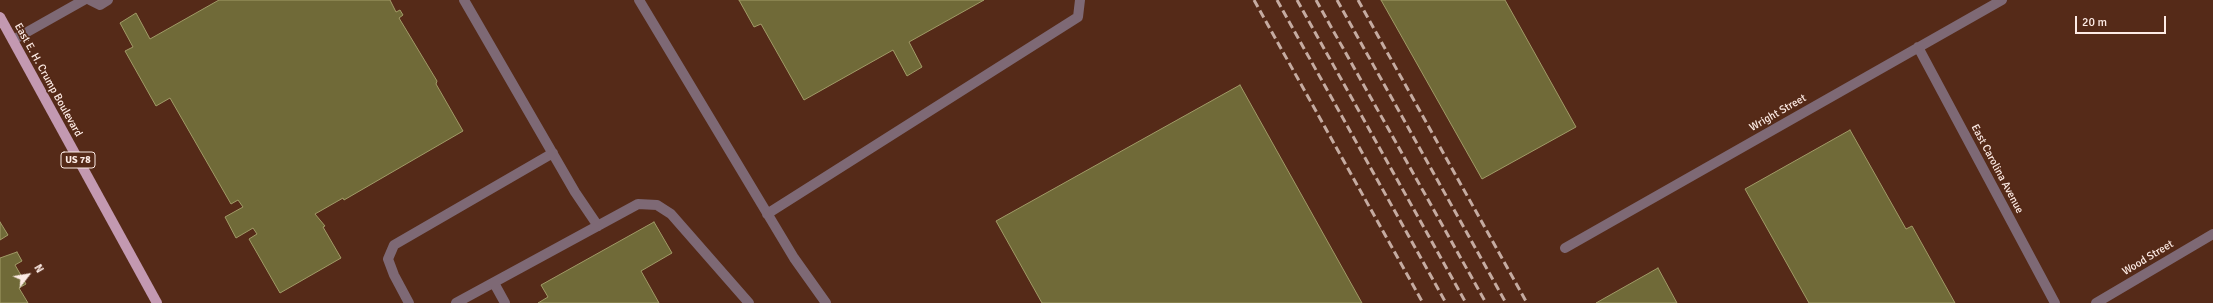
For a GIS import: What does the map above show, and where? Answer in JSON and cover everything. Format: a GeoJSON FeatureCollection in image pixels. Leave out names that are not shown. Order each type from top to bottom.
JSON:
{"type":"FeatureCollection","features":[{"type":"Feature","properties":{"kind":"main road","name":"East E. H. Crump Boulevard"},"geometry":{"type":"LineString","coordinates":[[0,16],[157,303]]}},
{"type":"Feature","properties":{"kind":"street"},"geometry":{"type":"LineString","coordinates":[[13,40],[84,0]]}},
{"type":"Feature","properties":{"kind":"street"},"geometry":{"type":"LineString","coordinates":[[90,0],[100,5],[108,0]]}},
{"type":"Feature","properties":{"kind":"street"},"geometry":{"type":"LineString","coordinates":[[464,0],[553,153],[598,226]]}},
{"type":"Feature","properties":{"kind":"street"},"geometry":{"type":"LineString","coordinates":[[639,0],[794,258],[826,303]]}},
{"type":"Feature","properties":{"kind":"street"},"geometry":{"type":"LineString","coordinates":[[767,214],[1078,17],[1080,0]]}},
{"type":"Feature","properties":{"kind":"street","name":"Wright Street"},"geometry":{"type":"LineString","coordinates":[[1565,248],[2002,0]]}},
{"type":"Feature","properties":{"kind":"street","name":"East Carolina Avenue"},"geometry":{"type":"LineString","coordinates":[[1918,47],[2055,303]]}},
{"type":"Feature","properties":{"kind":"street"},"geometry":{"type":"LineString","coordinates":[[408,303],[394,275],[388,258],[394,245],[553,153]]}},
{"type":"Feature","properties":{"kind":"street"},"geometry":{"type":"LineString","coordinates":[[456,303],[638,204],[657,205],[671,214],[749,303]]}},
{"type":"Feature","properties":{"kind":"street","name":"Wood Street"},"geometry":{"type":"LineString","coordinates":[[2096,303],[2213,234]]}},
{"type":"Feature","properties":{"kind":"street"},"geometry":{"type":"LineString","coordinates":[[494,283],[505,303]]}},
{"type":"Feature","properties":{"kind":"building"},"geometry":{"type":"Polygon","coordinates":[[[219,0],[390,0],[396,12],[400,10],[403,15],[399,18],[437,81],[436,84],[463,131],[344,200],[343,198],[315,214],[325,226],[323,227],[341,258],[280,293],[249,239],[257,234],[253,228],[236,238],[225,217],[243,207],[238,200],[231,204],[170,98],[156,106],[125,51],[133,47],[120,23],[136,13],[150,39],[219,0]]]}},
{"type":"Feature","properties":{"kind":"building"},"geometry":{"type":"Polygon","coordinates":[[[739,0],[984,0],[909,42],[922,67],[907,76],[893,50],[804,100],[761,24],[754,27],[739,0]]]}},
{"type":"Feature","properties":{"kind":"building"},"geometry":{"type":"Polygon","coordinates":[[[1381,0],[1505,0],[1576,127],[1482,179],[1381,0]]]}},
{"type":"Feature","properties":{"kind":"building"},"geometry":{"type":"Polygon","coordinates":[[[1240,85],[1362,303],[1042,303],[996,221],[1240,85]]]}},
{"type":"Feature","properties":{"kind":"building"},"geometry":{"type":"Polygon","coordinates":[[[1850,130],[1906,229],[1912,226],[1955,303],[1809,303],[1745,189],[1850,130]]]}},
{"type":"Feature","properties":{"kind":"building"},"geometry":{"type":"Polygon","coordinates":[[[0,222],[8,235],[0,240],[0,222]]]}},
{"type":"Feature","properties":{"kind":"building"},"geometry":{"type":"Polygon","coordinates":[[[654,222],[672,253],[641,271],[659,303],[538,303],[548,297],[541,285],[654,222]]]}},
{"type":"Feature","properties":{"kind":"building"},"geometry":{"type":"Polygon","coordinates":[[[17,252],[22,261],[15,265],[26,284],[19,288],[28,303],[0,303],[0,258],[17,252]]]}},
{"type":"Feature","properties":{"kind":"building"},"geometry":{"type":"Polygon","coordinates":[[[1658,268],[1677,303],[1596,303],[1658,268]]]}},
{"type":"Feature","properties":{"kind":"railway"},"geometry":{"type":"LineString","coordinates":[[1254,0],[1423,303]]}},
{"type":"Feature","properties":{"kind":"railway"},"geometry":{"type":"LineString","coordinates":[[1277,0],[1446,303]]}},
{"type":"Feature","properties":{"kind":"railway"},"geometry":{"type":"LineString","coordinates":[[1297,0],[1466,303]]}},
{"type":"Feature","properties":{"kind":"railway"},"geometry":{"type":"LineString","coordinates":[[1316,0],[1486,303]]}},
{"type":"Feature","properties":{"kind":"railway"},"geometry":{"type":"LineString","coordinates":[[1337,0],[1506,303]]}},
{"type":"Feature","properties":{"kind":"railway"},"geometry":{"type":"LineString","coordinates":[[1358,0],[1527,303]]}}]}
